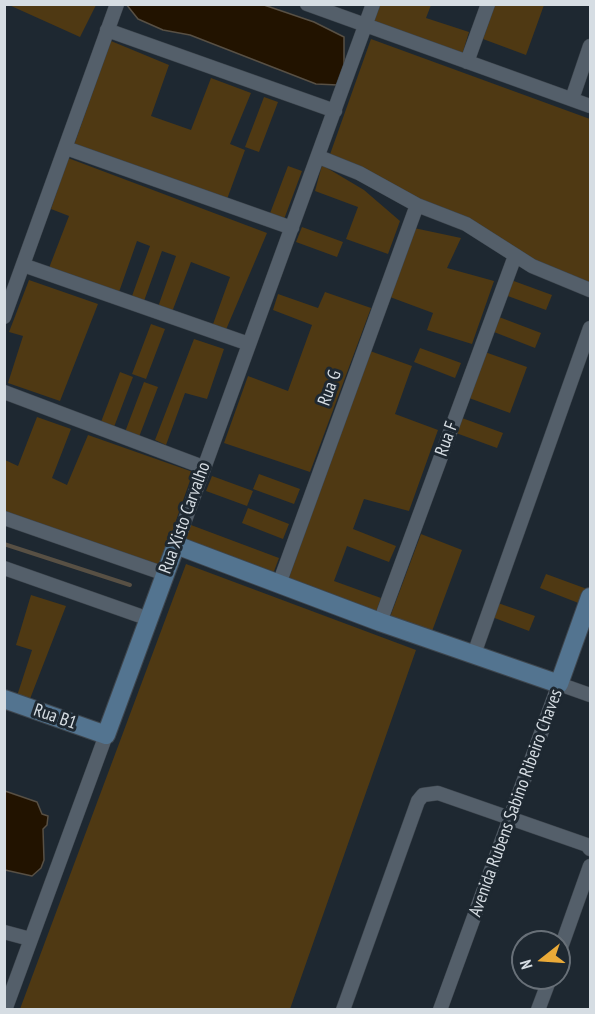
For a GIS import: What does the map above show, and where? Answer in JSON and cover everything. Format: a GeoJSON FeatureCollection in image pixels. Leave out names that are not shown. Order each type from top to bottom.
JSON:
{"type":"FeatureCollection","features":[{"type":"Feature","properties":{"kind":"street"},"geometry":{"type":"LineString","coordinates":[[4,317],[117,4]]}},
{"type":"Feature","properties":{"kind":"street"},"geometry":{"type":"LineString","coordinates":[[307,4],[591,106]]}},
{"type":"Feature","properties":{"kind":"street","name":"Rua Xisto Carvalho"},"geometry":{"type":"LineString","coordinates":[[5,1010],[319,157],[373,4]]}},
{"type":"Feature","properties":{"kind":"street"},"geometry":{"type":"LineString","coordinates":[[466,62],[488,4]]}},
{"type":"Feature","properties":{"kind":"street"},"geometry":{"type":"LineString","coordinates":[[109,25],[335,111]]}},
{"type":"Feature","properties":{"kind":"street"},"geometry":{"type":"LineString","coordinates":[[572,99],[591,46]]}},
{"type":"Feature","properties":{"kind":"street"},"geometry":{"type":"LineString","coordinates":[[66,148],[292,228]]}},
{"type":"Feature","properties":{"kind":"street"},"geometry":{"type":"LineString","coordinates":[[319,157],[359,173],[417,205],[481,231],[515,256],[591,290]]}},
{"type":"Feature","properties":{"kind":"street","name":"Rua G"},"geometry":{"type":"LineString","coordinates":[[279,584],[417,205]]}},
{"type":"Feature","properties":{"kind":"street","name":"Rua F"},"geometry":{"type":"LineString","coordinates":[[380,622],[515,256]]}},
{"type":"Feature","properties":{"kind":"street"},"geometry":{"type":"LineString","coordinates":[[23,265],[249,344]]}},
{"type":"Feature","properties":{"kind":"street"},"geometry":{"type":"LineString","coordinates":[[474,654],[591,328]]}},
{"type":"Feature","properties":{"kind":"street"},"geometry":{"type":"LineString","coordinates":[[4,392],[203,467]]}},
{"type":"Feature","properties":{"kind":"street"},"geometry":{"type":"LineString","coordinates":[[4,519],[165,574]]}},
{"type":"Feature","properties":{"kind":"street"},"geometry":{"type":"LineString","coordinates":[[176,545],[380,622],[591,695]]}},
{"type":"Feature","properties":{"kind":"street"},"geometry":{"type":"LineString","coordinates":[[4,568],[149,619]]}},
{"type":"Feature","properties":{"kind":"street","name":"Avenida Rubens Sabino Ribeiro Chaves"},"geometry":{"type":"LineString","coordinates":[[440,1010],[591,597]]}},
{"type":"Feature","properties":{"kind":"street","name":"Rua B1"},"geometry":{"type":"LineString","coordinates":[[4,699],[106,735]]}},
{"type":"Feature","properties":{"kind":"street"},"geometry":{"type":"LineString","coordinates":[[343,1010],[418,801],[423,795],[435,792],[512,818],[591,849]]}},
{"type":"Feature","properties":{"kind":"street"},"geometry":{"type":"LineString","coordinates":[[567,930],[591,866]]}},
{"type":"Feature","properties":{"kind":"street"},"geometry":{"type":"LineString","coordinates":[[4,932],[30,939]]}},
{"type":"Feature","properties":{"kind":"street"},"geometry":{"type":"LineString","coordinates":[[538,1010],[546,990]]}},
{"type":"Feature","properties":{"kind":"shaded area"},"geometry":{"type":"Polygon","coordinates":[[[96,4],[80,37],[9,5],[96,4]]]}},
{"type":"Feature","properties":{"kind":"shaded area"},"geometry":{"type":"Polygon","coordinates":[[[126,4],[264,5],[314,22],[344,37],[344,68],[338,85],[316,84],[190,35],[163,30],[138,19],[126,4]]]}},
{"type":"Feature","properties":{"kind":"shaded area"},"geometry":{"type":"Polygon","coordinates":[[[380,5],[431,5],[426,18],[469,32],[462,55],[374,22],[380,5]]]}},
{"type":"Feature","properties":{"kind":"shaded area"},"geometry":{"type":"Polygon","coordinates":[[[495,5],[544,5],[526,55],[483,39],[495,5]]]}},
{"type":"Feature","properties":{"kind":"shaded area"},"geometry":{"type":"Polygon","coordinates":[[[371,39],[590,119],[590,285],[526,261],[328,160],[371,39]]]}},
{"type":"Feature","properties":{"kind":"shaded area"},"geometry":{"type":"Polygon","coordinates":[[[111,41],[169,65],[151,116],[191,130],[211,78],[251,93],[230,144],[245,150],[226,202],[74,145],[111,41]]]}},
{"type":"Feature","properties":{"kind":"shaded area"},"geometry":{"type":"Polygon","coordinates":[[[264,97],[278,102],[259,152],[245,147],[264,97]]]}},
{"type":"Feature","properties":{"kind":"shaded area"},"geometry":{"type":"Polygon","coordinates":[[[68,158],[267,233],[225,332],[212,327],[230,277],[191,262],[172,312],[158,307],[176,256],[162,251],[144,301],[132,296],[150,246],[137,241],[119,292],[49,268],[69,216],[51,209],[68,158]]]}},
{"type":"Feature","properties":{"kind":"shaded area"},"geometry":{"type":"Polygon","coordinates":[[[322,165],[364,190],[400,221],[388,254],[346,239],[358,207],[315,191],[322,165]]]}},
{"type":"Feature","properties":{"kind":"shaded area"},"geometry":{"type":"Polygon","coordinates":[[[288,166],[302,171],[283,222],[269,216],[288,166]]]}},
{"type":"Feature","properties":{"kind":"shaded area"},"geometry":{"type":"Polygon","coordinates":[[[302,227],[343,242],[337,257],[296,242],[302,227]]]}},
{"type":"Feature","properties":{"kind":"shaded area"},"geometry":{"type":"Polygon","coordinates":[[[414,228],[461,238],[447,268],[494,281],[472,344],[427,330],[433,313],[390,297],[414,228]]]}},
{"type":"Feature","properties":{"kind":"shaded area"},"geometry":{"type":"Polygon","coordinates":[[[29,280],[98,304],[60,401],[8,383],[23,336],[9,332],[29,280]]]}},
{"type":"Feature","properties":{"kind":"shaded area"},"geometry":{"type":"Polygon","coordinates":[[[511,280],[552,295],[546,310],[505,295],[511,280]]]}},
{"type":"Feature","properties":{"kind":"shaded area"},"geometry":{"type":"Polygon","coordinates":[[[325,292],[371,308],[310,472],[224,443],[248,376],[288,391],[312,325],[273,310],[278,294],[318,308],[325,292]]]}},
{"type":"Feature","properties":{"kind":"shaded area"},"geometry":{"type":"Polygon","coordinates":[[[499,317],[541,333],[535,348],[494,332],[499,317]]]}},
{"type":"Feature","properties":{"kind":"shaded area"},"geometry":{"type":"Polygon","coordinates":[[[151,324],[165,329],[146,379],[132,374],[151,324]]]}},
{"type":"Feature","properties":{"kind":"shaded area"},"geometry":{"type":"Polygon","coordinates":[[[194,339],[224,349],[207,399],[185,393],[166,445],[155,440],[194,339]]]}},
{"type":"Feature","properties":{"kind":"shaded area"},"geometry":{"type":"Polygon","coordinates":[[[420,348],[461,363],[455,378],[414,362],[420,348]]]}},
{"type":"Feature","properties":{"kind":"shaded area"},"geometry":{"type":"Polygon","coordinates":[[[370,351],[412,366],[395,414],[438,430],[409,511],[364,499],[353,529],[396,546],[389,562],[347,546],[334,581],[381,598],[375,615],[287,583],[370,351]]]}},
{"type":"Feature","properties":{"kind":"shaded area"},"geometry":{"type":"Polygon","coordinates":[[[485,352],[527,367],[510,413],[469,398],[485,352]]]}},
{"type":"Feature","properties":{"kind":"shaded area"},"geometry":{"type":"Polygon","coordinates":[[[120,372],[133,377],[114,427],[101,422],[120,372]]]}},
{"type":"Feature","properties":{"kind":"shaded area"},"geometry":{"type":"Polygon","coordinates":[[[144,382],[158,387],[139,437],[125,432],[144,382]]]}},
{"type":"Feature","properties":{"kind":"shaded area"},"geometry":{"type":"Polygon","coordinates":[[[37,417],[71,429],[52,478],[67,485],[88,435],[193,472],[159,569],[5,514],[5,460],[18,466],[37,417]]]}},
{"type":"Feature","properties":{"kind":"shaded area"},"geometry":{"type":"Polygon","coordinates":[[[462,418],[503,433],[497,448],[456,433],[462,418]]]}},
{"type":"Feature","properties":{"kind":"shaded area"},"geometry":{"type":"Polygon","coordinates":[[[259,474],[300,489],[294,504],[253,489],[259,474]]]}},
{"type":"Feature","properties":{"kind":"shaded area"},"geometry":{"type":"Polygon","coordinates":[[[212,476],[253,491],[247,506],[206,491],[212,476]]]}},
{"type":"Feature","properties":{"kind":"shaded area"},"geometry":{"type":"Polygon","coordinates":[[[248,508],[289,524],[283,539],[242,523],[248,508]]]}},
{"type":"Feature","properties":{"kind":"shaded area"},"geometry":{"type":"Polygon","coordinates":[[[191,525],[279,558],[273,574],[185,542],[191,525]]]}},
{"type":"Feature","properties":{"kind":"shaded area"},"geometry":{"type":"Polygon","coordinates":[[[421,534],[462,550],[431,634],[390,617],[421,534]]]}},
{"type":"Feature","properties":{"kind":"shaded area"},"geometry":{"type":"Polygon","coordinates":[[[186,564],[416,650],[290,1009],[20,1009],[186,564]]]}},
{"type":"Feature","properties":{"kind":"shaded area"},"geometry":{"type":"Polygon","coordinates":[[[546,574],[587,589],[581,604],[540,588],[546,574]]]}},
{"type":"Feature","properties":{"kind":"shaded area"},"geometry":{"type":"Polygon","coordinates":[[[31,595],[66,606],[28,704],[16,699],[32,650],[16,645],[31,595]]]}},
{"type":"Feature","properties":{"kind":"shaded area"},"geometry":{"type":"Polygon","coordinates":[[[498,603],[535,616],[529,631],[492,617],[498,603]]]}},
{"type":"Feature","properties":{"kind":"shaded area"},"geometry":{"type":"Polygon","coordinates":[[[5,791],[37,802],[42,814],[48,816],[47,825],[43,829],[44,860],[41,868],[32,876],[5,870],[5,791]]]}},
{"type":"Feature","properties":{"kind":"waterway"},"geometry":{"type":"LineString","coordinates":[[4,544],[130,585]]}}]}
